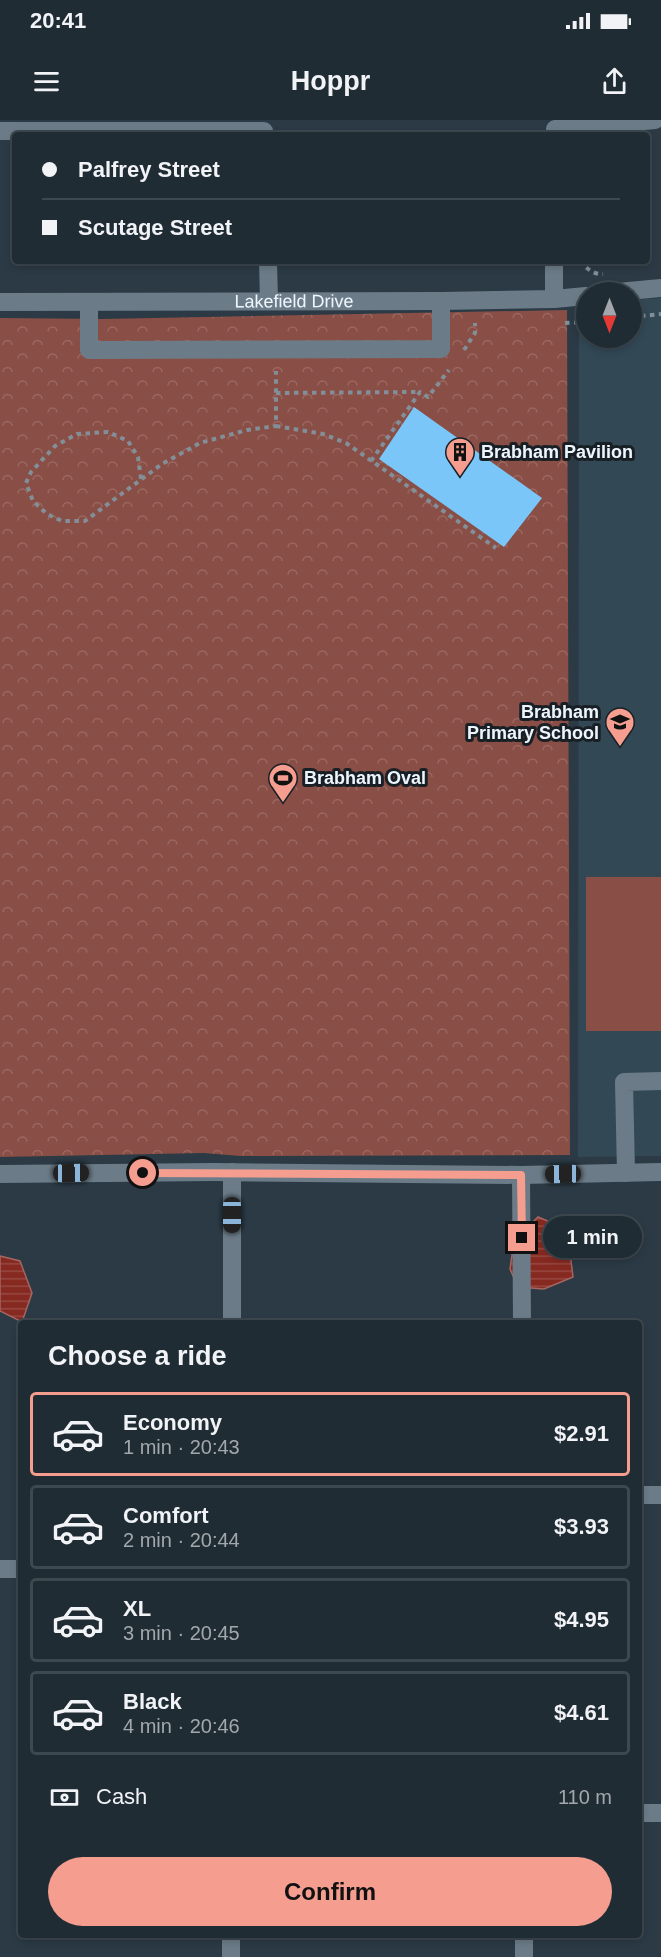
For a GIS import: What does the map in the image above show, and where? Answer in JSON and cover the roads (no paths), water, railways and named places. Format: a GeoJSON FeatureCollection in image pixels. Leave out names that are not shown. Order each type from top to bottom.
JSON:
{"type":"FeatureCollection","features":[{"type":"Feature","properties":{"kind":"street"},"geometry":{"type":"LineString","coordinates":[[555,128],[655,120]]}},
{"type":"Feature","properties":{"kind":"street"},"geometry":{"type":"LineString","coordinates":[[0,131],[264,129]]}},
{"type":"Feature","properties":{"kind":"street"},"geometry":{"type":"LineString","coordinates":[[268,264],[269,301]]}},
{"type":"Feature","properties":{"kind":"street"},"geometry":{"type":"LineString","coordinates":[[554,264],[554,299]]}},
{"type":"Feature","properties":{"kind":"street"},"geometry":{"type":"LineString","coordinates":[[642,290],[661,288]]}},
{"type":"Feature","properties":{"kind":"street","name":"Lakefield Drive"},"geometry":{"type":"LineString","coordinates":[[0,302],[441,301],[576,297]]}},
{"type":"Feature","properties":{"kind":"street"},"geometry":{"type":"LineString","coordinates":[[89,302],[89,350],[441,349],[441,301]]}},
{"type":"Feature","properties":{"kind":"street"},"geometry":{"type":"LineString","coordinates":[[626,1173],[624,1082],[661,1081]]}},
{"type":"Feature","properties":{"kind":"street"},"geometry":{"type":"LineString","coordinates":[[0,1174],[232,1172],[521,1175],[661,1172]]}},
{"type":"Feature","properties":{"kind":"street"},"geometry":{"type":"LineString","coordinates":[[232,1172],[232,1320]]}},
{"type":"Feature","properties":{"kind":"street"},"geometry":{"type":"LineString","coordinates":[[521,1175],[522,1320]]}},
{"type":"Feature","properties":{"kind":"street"},"geometry":{"type":"LineString","coordinates":[[642,1495],[661,1495]]}},
{"type":"Feature","properties":{"kind":"street"},"geometry":{"type":"LineString","coordinates":[[0,1569],[18,1569]]}},
{"type":"Feature","properties":{"kind":"street"},"geometry":{"type":"LineString","coordinates":[[642,1813],[661,1813]]}},
{"type":"Feature","properties":{"kind":"street"},"geometry":{"type":"LineString","coordinates":[[231,1938],[231,1957]]}},
{"type":"Feature","properties":{"kind":"street"},"geometry":{"type":"LineString","coordinates":[[524,1938],[524,1957]]}},
{"type":"Feature","properties":{"kind":"place","name":"Brabham Pavilion"},"geometry":{"type":"Point","coordinates":[460,478]}},
{"type":"Feature","properties":{"kind":"place","name":"Brabham Primary School"},"geometry":{"type":"Point","coordinates":[620,748]}},
{"type":"Feature","properties":{"kind":"place","name":"Brabham Oval"},"geometry":{"type":"Point","coordinates":[283,804]}}]}
